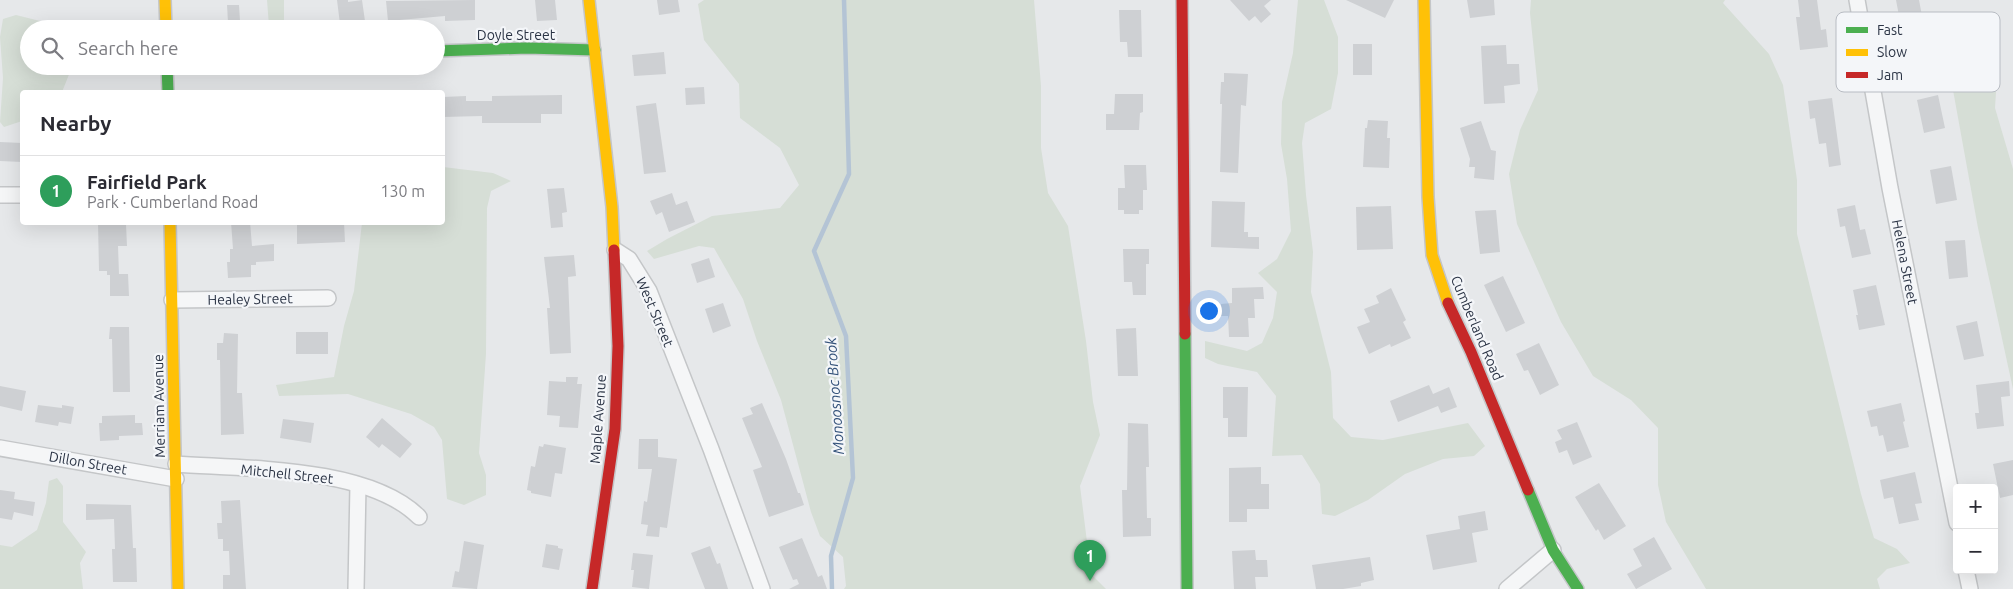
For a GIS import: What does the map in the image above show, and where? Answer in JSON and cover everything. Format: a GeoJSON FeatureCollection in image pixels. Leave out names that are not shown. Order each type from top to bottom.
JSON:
{"type":"FeatureCollection","features":[{"type":"Feature","properties":{"kind":"street"},"geometry":{"type":"LineString","coordinates":[[165,0],[166,20]]}},
{"type":"Feature","properties":{"kind":"street"},"geometry":{"type":"LineString","coordinates":[[590,0],[615,250]]}},
{"type":"Feature","properties":{"kind":"street"},"geometry":{"type":"LineString","coordinates":[[1182,0],[1187,589]]}},
{"type":"Feature","properties":{"kind":"street","name":"Cumberland Road"},"geometry":{"type":"LineString","coordinates":[[1424,0],[1428,197],[1432,255],[1447,301],[1471,352],[1553,550],[1578,589]]}},
{"type":"Feature","properties":{"kind":"street","name":"Doyle Street"},"geometry":{"type":"LineString","coordinates":[[445,51],[526,48],[595,50]]}},
{"type":"Feature","properties":{"kind":"street"},"geometry":{"type":"LineString","coordinates":[[167,75],[168,90]]}},
{"type":"Feature","properties":{"kind":"street","name":"Helena Street"},"geometry":{"type":"LineString","coordinates":[[1873,92],[1890,188],[1953,504]]}},
{"type":"Feature","properties":{"kind":"street"},"geometry":{"type":"LineString","coordinates":[[0,195],[20,195]]}},
{"type":"Feature","properties":{"kind":"street","name":"Merriam Avenue"},"geometry":{"type":"LineString","coordinates":[[170,225],[178,589]]}},
{"type":"Feature","properties":{"kind":"street","name":"Maple Avenue"},"geometry":{"type":"LineString","coordinates":[[592,589],[615,429],[618,346],[615,250]]}},
{"type":"Feature","properties":{"kind":"street","name":"West Street"},"geometry":{"type":"LineString","coordinates":[[615,250],[629,260],[650,291],[762,589]]}},
{"type":"Feature","properties":{"kind":"street","name":"Healey Street"},"geometry":{"type":"LineString","coordinates":[[172,300],[328,298]]}},
{"type":"Feature","properties":{"kind":"street","name":"Dillon Street"},"geometry":{"type":"LineString","coordinates":[[0,448],[176,471]]}},
{"type":"Feature","properties":{"kind":"street","name":"Mitchell Street"},"geometry":{"type":"LineString","coordinates":[[176,471],[304,473],[331,477],[358,485],[402,503],[419,517]]}},
{"type":"Feature","properties":{"kind":"street"},"geometry":{"type":"LineString","coordinates":[[356,589],[358,485]]}},
{"type":"Feature","properties":{"kind":"street"},"geometry":{"type":"LineString","coordinates":[[1507,589],[1553,550]]}},
{"type":"Feature","properties":{"kind":"street"},"geometry":{"type":"LineString","coordinates":[[1967,574],[1970,589]]}},
{"type":"Feature","properties":{"kind":"shaded area"},"geometry":{"type":"Polygon","coordinates":[[[267,0],[284,0],[284,20],[269,20],[267,0]]]}},
{"type":"Feature","properties":{"kind":"shaded area"},"geometry":{"type":"Polygon","coordinates":[[[704,0],[1034,0],[1041,86],[1041,148],[1048,193],[1068,226],[1086,341],[1093,402],[1100,435],[1080,486],[1091,574],[1106,589],[844,589],[846,586],[843,557],[820,536],[811,512],[781,400],[757,341],[743,299],[714,248],[699,246],[654,259],[647,251],[712,216],[780,208],[799,185],[780,148],[740,118],[739,84],[704,40],[698,4],[704,0]]]}},
{"type":"Feature","properties":{"kind":"shaded area"},"geometry":{"type":"Polygon","coordinates":[[[1298,0],[1324,0],[1338,37],[1338,73],[1331,109],[1305,123],[1302,143],[1313,252],[1311,292],[1331,372],[1333,418],[1351,437],[1383,440],[1468,423],[1485,446],[1474,456],[1443,459],[1405,474],[1368,500],[1335,516],[1322,514],[1320,484],[1302,455],[1272,456],[1276,396],[1257,372],[1218,364],[1205,358],[1205,341],[1247,351],[1262,343],[1273,318],[1277,292],[1258,273],[1277,259],[1291,231],[1287,179],[1281,144],[1282,102],[1293,53],[1298,0]]]}},
{"type":"Feature","properties":{"kind":"shaded area"},"geometry":{"type":"Polygon","coordinates":[[[1531,0],[1725,0],[1723,3],[1769,54],[1783,85],[1797,180],[1797,234],[1861,494],[1874,538],[1897,549],[1910,563],[1887,569],[1877,579],[1880,589],[1706,589],[1666,522],[1658,485],[1658,428],[1631,400],[1593,376],[1561,322],[1517,224],[1509,174],[1520,130],[1538,90],[1530,13],[1531,0]]]}},
{"type":"Feature","properties":{"kind":"shaded area"},"geometry":{"type":"Polygon","coordinates":[[[16,15],[36,20],[20,20],[20,75],[69,75],[63,90],[20,90],[20,122],[4,127],[0,122],[3,78],[0,37],[3,19],[16,15]]]}},
{"type":"Feature","properties":{"kind":"shaded area"},"geometry":{"type":"Polygon","coordinates":[[[1953,92],[1996,92],[1995,108],[2013,169],[2013,389],[1978,228],[1953,92]]]}},
{"type":"Feature","properties":{"kind":"shaded area"},"geometry":{"type":"Polygon","coordinates":[[[445,167],[493,173],[511,181],[491,191],[487,208],[486,354],[479,453],[486,475],[486,495],[464,505],[447,499],[442,440],[434,427],[411,414],[348,394],[279,396],[276,385],[334,377],[344,326],[354,291],[362,225],[445,225],[445,167]]]}},
{"type":"Feature","properties":{"kind":"shaded area"},"geometry":{"type":"Polygon","coordinates":[[[57,478],[63,486],[63,522],[86,552],[80,563],[83,589],[0,589],[0,545],[12,547],[37,530],[46,503],[49,481],[57,478]]]}},
{"type":"Feature","properties":{"kind":"building"},"geometry":{"type":"Polygon","coordinates":[[[337,0],[348,0],[348,2],[362,0],[365,20],[340,20],[337,0]]]}},
{"type":"Feature","properties":{"kind":"building"},"geometry":{"type":"Polygon","coordinates":[[[475,0],[475,20],[445,21],[445,16],[388,20],[386,1],[475,0]]]}},
{"type":"Feature","properties":{"kind":"building"},"geometry":{"type":"Polygon","coordinates":[[[535,0],[555,0],[557,20],[537,21],[535,0]]]}},
{"type":"Feature","properties":{"kind":"building"},"geometry":{"type":"Polygon","coordinates":[[[657,0],[678,0],[680,12],[659,15],[657,0]]]}},
{"type":"Feature","properties":{"kind":"building"},"geometry":{"type":"Polygon","coordinates":[[[1230,0],[1271,0],[1264,6],[1271,14],[1261,23],[1255,16],[1249,21],[1230,0]]]}},
{"type":"Feature","properties":{"kind":"building"},"geometry":{"type":"Polygon","coordinates":[[[1346,0],[1394,0],[1385,18],[1346,0]]]}},
{"type":"Feature","properties":{"kind":"building"},"geometry":{"type":"Polygon","coordinates":[[[1467,0],[1494,0],[1495,15],[1470,18],[1467,0]]]}},
{"type":"Feature","properties":{"kind":"building"},"geometry":{"type":"Polygon","coordinates":[[[1798,0],[1817,0],[1821,30],[1826,29],[1828,47],[1800,50],[1796,17],[1800,17],[1798,0]]]}},
{"type":"Feature","properties":{"kind":"building"},"geometry":{"type":"Polygon","coordinates":[[[1896,0],[1919,0],[1921,12],[1898,12],[1896,0]]]}},
{"type":"Feature","properties":{"kind":"building"},"geometry":{"type":"Polygon","coordinates":[[[227,5],[239,5],[240,20],[228,20],[227,5]]]}},
{"type":"Feature","properties":{"kind":"building"},"geometry":{"type":"Polygon","coordinates":[[[1119,10],[1141,10],[1142,57],[1128,57],[1127,42],[1120,42],[1119,10]]]}},
{"type":"Feature","properties":{"kind":"building"},"geometry":{"type":"Polygon","coordinates":[[[1353,44],[1372,44],[1372,75],[1353,75],[1353,44]]]}},
{"type":"Feature","properties":{"kind":"building"},"geometry":{"type":"Polygon","coordinates":[[[1506,45],[1507,64],[1519,64],[1520,84],[1504,86],[1505,103],[1484,104],[1481,46],[1506,45]]]}},
{"type":"Feature","properties":{"kind":"building"},"geometry":{"type":"Polygon","coordinates":[[[664,52],[666,74],[634,76],[632,55],[664,52]]]}},
{"type":"Feature","properties":{"kind":"building"},"geometry":{"type":"Polygon","coordinates":[[[1224,73],[1248,74],[1246,106],[1241,105],[1238,173],[1220,172],[1222,104],[1220,104],[1221,82],[1224,82],[1224,73]]]}},
{"type":"Feature","properties":{"kind":"building"},"geometry":{"type":"Polygon","coordinates":[[[704,87],[705,104],[686,105],[685,88],[704,87]]]}},
{"type":"Feature","properties":{"kind":"building"},"geometry":{"type":"Polygon","coordinates":[[[1115,94],[1143,94],[1143,112],[1140,113],[1139,130],[1106,130],[1106,114],[1114,114],[1115,94]]]}},
{"type":"Feature","properties":{"kind":"building"},"geometry":{"type":"Polygon","coordinates":[[[562,95],[562,114],[541,114],[541,123],[482,123],[482,116],[445,117],[445,97],[466,96],[466,101],[492,101],[492,96],[562,95]]]}},
{"type":"Feature","properties":{"kind":"building"},"geometry":{"type":"Polygon","coordinates":[[[1938,95],[1945,128],[1924,133],[1917,100],[1938,95]]]}},
{"type":"Feature","properties":{"kind":"building"},"geometry":{"type":"Polygon","coordinates":[[[1832,98],[1841,165],[1829,167],[1826,143],[1819,144],[1815,118],[1810,119],[1808,101],[1832,98]]]}},
{"type":"Feature","properties":{"kind":"building"},"geometry":{"type":"Polygon","coordinates":[[[656,103],[666,172],[644,174],[636,106],[656,103]]]}},
{"type":"Feature","properties":{"kind":"building"},"geometry":{"type":"Polygon","coordinates":[[[1368,120],[1388,121],[1387,138],[1390,138],[1389,168],[1363,167],[1365,128],[1367,128],[1368,120]]]}},
{"type":"Feature","properties":{"kind":"building"},"geometry":{"type":"Polygon","coordinates":[[[1481,121],[1491,150],[1496,151],[1494,180],[1474,178],[1475,167],[1469,167],[1470,159],[1460,128],[1481,121]]]}},
{"type":"Feature","properties":{"kind":"building"},"geometry":{"type":"Polygon","coordinates":[[[0,142],[20,143],[20,162],[0,161],[0,142]]]}},
{"type":"Feature","properties":{"kind":"building"},"geometry":{"type":"Polygon","coordinates":[[[1124,165],[1146,165],[1147,190],[1143,190],[1143,210],[1139,210],[1139,214],[1124,214],[1124,210],[1118,210],[1118,188],[1125,188],[1124,165]]]}},
{"type":"Feature","properties":{"kind":"building"},"geometry":{"type":"Polygon","coordinates":[[[1951,166],[1957,200],[1936,204],[1930,170],[1951,166]]]}},
{"type":"Feature","properties":{"kind":"building"},"geometry":{"type":"Polygon","coordinates":[[[564,188],[567,212],[562,213],[563,227],[551,228],[547,189],[564,188]]]}},
{"type":"Feature","properties":{"kind":"building"},"geometry":{"type":"Polygon","coordinates":[[[672,193],[676,205],[687,201],[695,222],[669,232],[662,212],[656,215],[650,201],[672,193]]]}},
{"type":"Feature","properties":{"kind":"building"},"geometry":{"type":"Polygon","coordinates":[[[1212,201],[1245,202],[1244,232],[1248,232],[1248,237],[1259,237],[1259,249],[1211,247],[1212,201]]]}},
{"type":"Feature","properties":{"kind":"building"},"geometry":{"type":"Polygon","coordinates":[[[1855,205],[1860,230],[1865,229],[1871,254],[1852,258],[1845,226],[1840,227],[1837,209],[1855,205]]]}},
{"type":"Feature","properties":{"kind":"building"},"geometry":{"type":"Polygon","coordinates":[[[1391,206],[1393,249],[1357,250],[1356,207],[1391,206]]]}},
{"type":"Feature","properties":{"kind":"building"},"geometry":{"type":"Polygon","coordinates":[[[1496,210],[1500,252],[1480,254],[1475,211],[1496,210]]]}},
{"type":"Feature","properties":{"kind":"building"},"geometry":{"type":"Polygon","coordinates":[[[98,225],[126,225],[127,246],[118,246],[119,274],[128,274],[129,296],[110,296],[110,275],[107,275],[107,271],[99,271],[98,225]]]}},
{"type":"Feature","properties":{"kind":"building"},"geometry":{"type":"Polygon","coordinates":[[[231,225],[250,225],[252,246],[274,244],[274,261],[256,262],[256,265],[251,265],[251,277],[228,278],[227,262],[230,262],[230,249],[233,249],[231,225]]]}},
{"type":"Feature","properties":{"kind":"building"},"geometry":{"type":"Polygon","coordinates":[[[297,225],[344,225],[345,242],[297,244],[297,225]]]}},
{"type":"Feature","properties":{"kind":"building"},"geometry":{"type":"Polygon","coordinates":[[[1965,240],[1968,277],[1949,279],[1945,241],[1965,240]]]}},
{"type":"Feature","properties":{"kind":"building"},"geometry":{"type":"Polygon","coordinates":[[[1123,249],[1149,249],[1149,264],[1146,264],[1146,295],[1133,295],[1132,282],[1124,282],[1123,249]]]}},
{"type":"Feature","properties":{"kind":"building"},"geometry":{"type":"Polygon","coordinates":[[[574,255],[576,276],[568,277],[571,353],[550,354],[547,308],[550,308],[544,257],[574,255]]]}},
{"type":"Feature","properties":{"kind":"building"},"geometry":{"type":"Polygon","coordinates":[[[709,258],[715,277],[697,283],[691,264],[709,258]]]}},
{"type":"Feature","properties":{"kind":"building"},"geometry":{"type":"Polygon","coordinates":[[[1503,276],[1525,323],[1506,332],[1484,285],[1503,276]]]}},
{"type":"Feature","properties":{"kind":"building"},"geometry":{"type":"Polygon","coordinates":[[[1876,285],[1885,325],[1859,330],[1853,290],[1876,285]]]}},
{"type":"Feature","properties":{"kind":"building"},"geometry":{"type":"Polygon","coordinates":[[[1263,287],[1264,299],[1254,299],[1255,318],[1248,318],[1249,337],[1229,337],[1228,316],[1221,316],[1221,304],[1232,303],[1232,288],[1263,287]]]}},
{"type":"Feature","properties":{"kind":"building"},"geometry":{"type":"Polygon","coordinates":[[[1391,288],[1406,320],[1403,322],[1411,338],[1391,347],[1390,344],[1369,354],[1357,327],[1370,322],[1364,309],[1379,303],[1376,296],[1391,288]]]}},
{"type":"Feature","properties":{"kind":"building"},"geometry":{"type":"Polygon","coordinates":[[[723,303],[731,326],[713,333],[705,309],[723,303]]]}},
{"type":"Feature","properties":{"kind":"building"},"geometry":{"type":"Polygon","coordinates":[[[1977,321],[1984,356],[1964,360],[1956,326],[1977,321]]]}},
{"type":"Feature","properties":{"kind":"building"},"geometry":{"type":"Polygon","coordinates":[[[110,327],[129,327],[130,392],[113,392],[112,339],[109,339],[110,327]]]}},
{"type":"Feature","properties":{"kind":"building"},"geometry":{"type":"Polygon","coordinates":[[[1136,328],[1138,376],[1118,376],[1116,329],[1136,328]]]}},
{"type":"Feature","properties":{"kind":"building"},"geometry":{"type":"Polygon","coordinates":[[[296,332],[328,332],[328,354],[296,354],[296,332]]]}},
{"type":"Feature","properties":{"kind":"building"},"geometry":{"type":"Polygon","coordinates":[[[224,333],[238,334],[237,393],[242,393],[244,434],[221,435],[220,360],[217,360],[217,343],[223,343],[224,333]]]}},
{"type":"Feature","properties":{"kind":"building"},"geometry":{"type":"Polygon","coordinates":[[[1539,343],[1559,385],[1540,395],[1528,370],[1524,371],[1516,354],[1539,343]]]}},
{"type":"Feature","properties":{"kind":"building"},"geometry":{"type":"Polygon","coordinates":[[[566,377],[578,377],[577,384],[582,384],[578,428],[559,427],[560,416],[547,415],[549,381],[566,382],[566,377]]]}},
{"type":"Feature","properties":{"kind":"building"},"geometry":{"type":"Polygon","coordinates":[[[2009,381],[2010,396],[2001,397],[2004,426],[1977,429],[1975,413],[1979,413],[1976,385],[2009,381]]]}},
{"type":"Feature","properties":{"kind":"building"},"geometry":{"type":"Polygon","coordinates":[[[1429,385],[1433,394],[1449,387],[1457,407],[1441,413],[1438,406],[1398,422],[1390,401],[1429,385]]]}},
{"type":"Feature","properties":{"kind":"building"},"geometry":{"type":"Polygon","coordinates":[[[0,386],[26,391],[22,411],[0,406],[0,386]]]}},
{"type":"Feature","properties":{"kind":"building"},"geometry":{"type":"Polygon","coordinates":[[[1223,387],[1248,387],[1247,437],[1228,437],[1228,418],[1223,418],[1223,387]]]}},
{"type":"Feature","properties":{"kind":"building"},"geometry":{"type":"Polygon","coordinates":[[[762,403],[804,505],[769,517],[753,470],[762,467],[742,418],[753,414],[750,408],[762,403]]]}},
{"type":"Feature","properties":{"kind":"building"},"geometry":{"type":"Polygon","coordinates":[[[1901,403],[1909,447],[1887,452],[1883,435],[1879,436],[1877,426],[1871,427],[1867,411],[1901,403]]]}},
{"type":"Feature","properties":{"kind":"building"},"geometry":{"type":"Polygon","coordinates":[[[38,405],[62,408],[62,405],[74,407],[71,424],[59,422],[58,426],[35,422],[38,405]]]}},
{"type":"Feature","properties":{"kind":"building"},"geometry":{"type":"Polygon","coordinates":[[[135,415],[135,423],[142,423],[143,435],[119,436],[119,440],[100,441],[99,423],[102,423],[102,416],[135,415]]]}},
{"type":"Feature","properties":{"kind":"building"},"geometry":{"type":"Polygon","coordinates":[[[382,418],[412,444],[400,458],[382,444],[379,448],[366,437],[382,418]]]}},
{"type":"Feature","properties":{"kind":"building"},"geometry":{"type":"Polygon","coordinates":[[[283,419],[314,423],[311,443],[280,438],[283,419]]]}},
{"type":"Feature","properties":{"kind":"building"},"geometry":{"type":"Polygon","coordinates":[[[1577,422],[1592,457],[1573,465],[1567,450],[1559,453],[1555,442],[1562,439],[1557,430],[1577,422]]]}},
{"type":"Feature","properties":{"kind":"building"},"geometry":{"type":"Polygon","coordinates":[[[1128,423],[1148,424],[1149,467],[1146,467],[1147,518],[1151,518],[1151,536],[1123,537],[1122,490],[1127,490],[1128,423]]]}},
{"type":"Feature","properties":{"kind":"building"},"geometry":{"type":"Polygon","coordinates":[[[639,439],[658,439],[658,457],[677,459],[667,528],[660,527],[659,537],[646,536],[648,525],[641,524],[644,501],[647,502],[652,469],[638,469],[639,439]]]}},
{"type":"Feature","properties":{"kind":"building"},"geometry":{"type":"Polygon","coordinates":[[[544,444],[566,448],[562,474],[555,473],[551,497],[531,493],[531,491],[527,490],[531,466],[535,467],[539,446],[543,447],[544,444]]]}},
{"type":"Feature","properties":{"kind":"building"},"geometry":{"type":"Polygon","coordinates":[[[2013,460],[2013,495],[2000,498],[1993,464],[2013,460]]]}},
{"type":"Feature","properties":{"kind":"building"},"geometry":{"type":"Polygon","coordinates":[[[1261,467],[1261,484],[1269,484],[1269,509],[1247,509],[1247,522],[1229,522],[1229,468],[1261,467]]]}},
{"type":"Feature","properties":{"kind":"building"},"geometry":{"type":"Polygon","coordinates":[[[1915,472],[1922,503],[1915,504],[1919,520],[1899,524],[1893,497],[1884,499],[1880,480],[1915,472]]]}},
{"type":"Feature","properties":{"kind":"building"},"geometry":{"type":"Polygon","coordinates":[[[1599,483],[1626,526],[1604,540],[1598,529],[1596,531],[1575,497],[1599,483]]]}},
{"type":"Feature","properties":{"kind":"building"},"geometry":{"type":"Polygon","coordinates":[[[0,490],[15,492],[14,499],[35,502],[33,516],[14,512],[12,520],[0,518],[0,490]]]}},
{"type":"Feature","properties":{"kind":"building"},"geometry":{"type":"Polygon","coordinates":[[[240,500],[246,589],[223,589],[223,575],[230,575],[229,551],[223,551],[223,539],[218,539],[217,523],[222,523],[221,501],[240,500]]]}},
{"type":"Feature","properties":{"kind":"building"},"geometry":{"type":"Polygon","coordinates":[[[86,504],[131,505],[133,548],[136,548],[137,582],[113,582],[112,549],[115,549],[114,519],[86,520],[86,504]]]}},
{"type":"Feature","properties":{"kind":"building"},"geometry":{"type":"Polygon","coordinates":[[[1485,511],[1488,530],[1472,533],[1477,562],[1433,570],[1426,535],[1460,529],[1458,516],[1485,511]]]}},
{"type":"Feature","properties":{"kind":"building"},"geometry":{"type":"Polygon","coordinates":[[[1654,537],[1672,569],[1636,589],[1627,574],[1642,566],[1633,549],[1654,537]]]}},
{"type":"Feature","properties":{"kind":"building"},"geometry":{"type":"Polygon","coordinates":[[[802,538],[818,577],[822,575],[827,589],[789,589],[799,584],[797,579],[793,580],[779,547],[802,538]]]}},
{"type":"Feature","properties":{"kind":"building"},"geometry":{"type":"Polygon","coordinates":[[[464,541],[484,545],[477,589],[452,587],[455,571],[459,572],[464,541]]]}},
{"type":"Feature","properties":{"kind":"building"},"geometry":{"type":"Polygon","coordinates":[[[546,544],[563,549],[559,570],[542,567],[546,544]]]}},
{"type":"Feature","properties":{"kind":"building"},"geometry":{"type":"Polygon","coordinates":[[[710,546],[717,564],[720,563],[728,589],[705,589],[691,553],[710,546]]]}},
{"type":"Feature","properties":{"kind":"building"},"geometry":{"type":"Polygon","coordinates":[[[1255,550],[1256,560],[1267,560],[1268,577],[1255,577],[1256,589],[1234,589],[1232,551],[1255,550]]]}},
{"type":"Feature","properties":{"kind":"building"},"geometry":{"type":"Polygon","coordinates":[[[633,553],[653,555],[649,589],[632,587],[633,553]]]}},
{"type":"Feature","properties":{"kind":"building"},"geometry":{"type":"Polygon","coordinates":[[[1370,557],[1374,580],[1361,583],[1361,586],[1343,589],[1316,589],[1312,565],[1370,557]]]}},
{"type":"Feature","properties":{"kind":"waterway","name":"Monoosnoc Brook"},"geometry":{"type":"LineString","coordinates":[[832,589],[831,556],[853,478],[846,336],[814,251],[849,174],[844,0]]}},
{"type":"Feature","properties":{"kind":"traffic: fast"},"geometry":{"type":"LineString","coordinates":[[445,51],[527,48],[595,50]]}},
{"type":"Feature","properties":{"kind":"traffic: fast"},"geometry":{"type":"LineString","coordinates":[[167,75],[168,90]]}},
{"type":"Feature","properties":{"kind":"traffic: fast"},"geometry":{"type":"LineString","coordinates":[[1185,334],[1187,589]]}},
{"type":"Feature","properties":{"kind":"traffic: fast"},"geometry":{"type":"LineString","coordinates":[[1528,490],[1553,550],[1578,589]]}},
{"type":"Feature","properties":{"kind":"traffic: slow"},"geometry":{"type":"LineString","coordinates":[[165,0],[166,20]]}},
{"type":"Feature","properties":{"kind":"traffic: slow"},"geometry":{"type":"LineString","coordinates":[[589,0],[612,207],[614,250]]}},
{"type":"Feature","properties":{"kind":"traffic: slow"},"geometry":{"type":"LineString","coordinates":[[1424,0],[1428,197],[1432,255],[1448,303]]}},
{"type":"Feature","properties":{"kind":"traffic: slow"},"geometry":{"type":"LineString","coordinates":[[170,225],[178,589]]}},
{"type":"Feature","properties":{"kind":"traffic: jam"},"geometry":{"type":"LineString","coordinates":[[1182,0],[1185,334]]}},
{"type":"Feature","properties":{"kind":"traffic: jam"},"geometry":{"type":"LineString","coordinates":[[592,589],[615,429],[618,346],[614,250]]}},
{"type":"Feature","properties":{"kind":"traffic: jam"},"geometry":{"type":"LineString","coordinates":[[1448,303],[1471,352],[1528,490]]}},
{"type":"Feature","properties":{"kind":"place","name":"Fairfield Park"},"geometry":{"type":"Point","coordinates":[1090,581]}}]}
